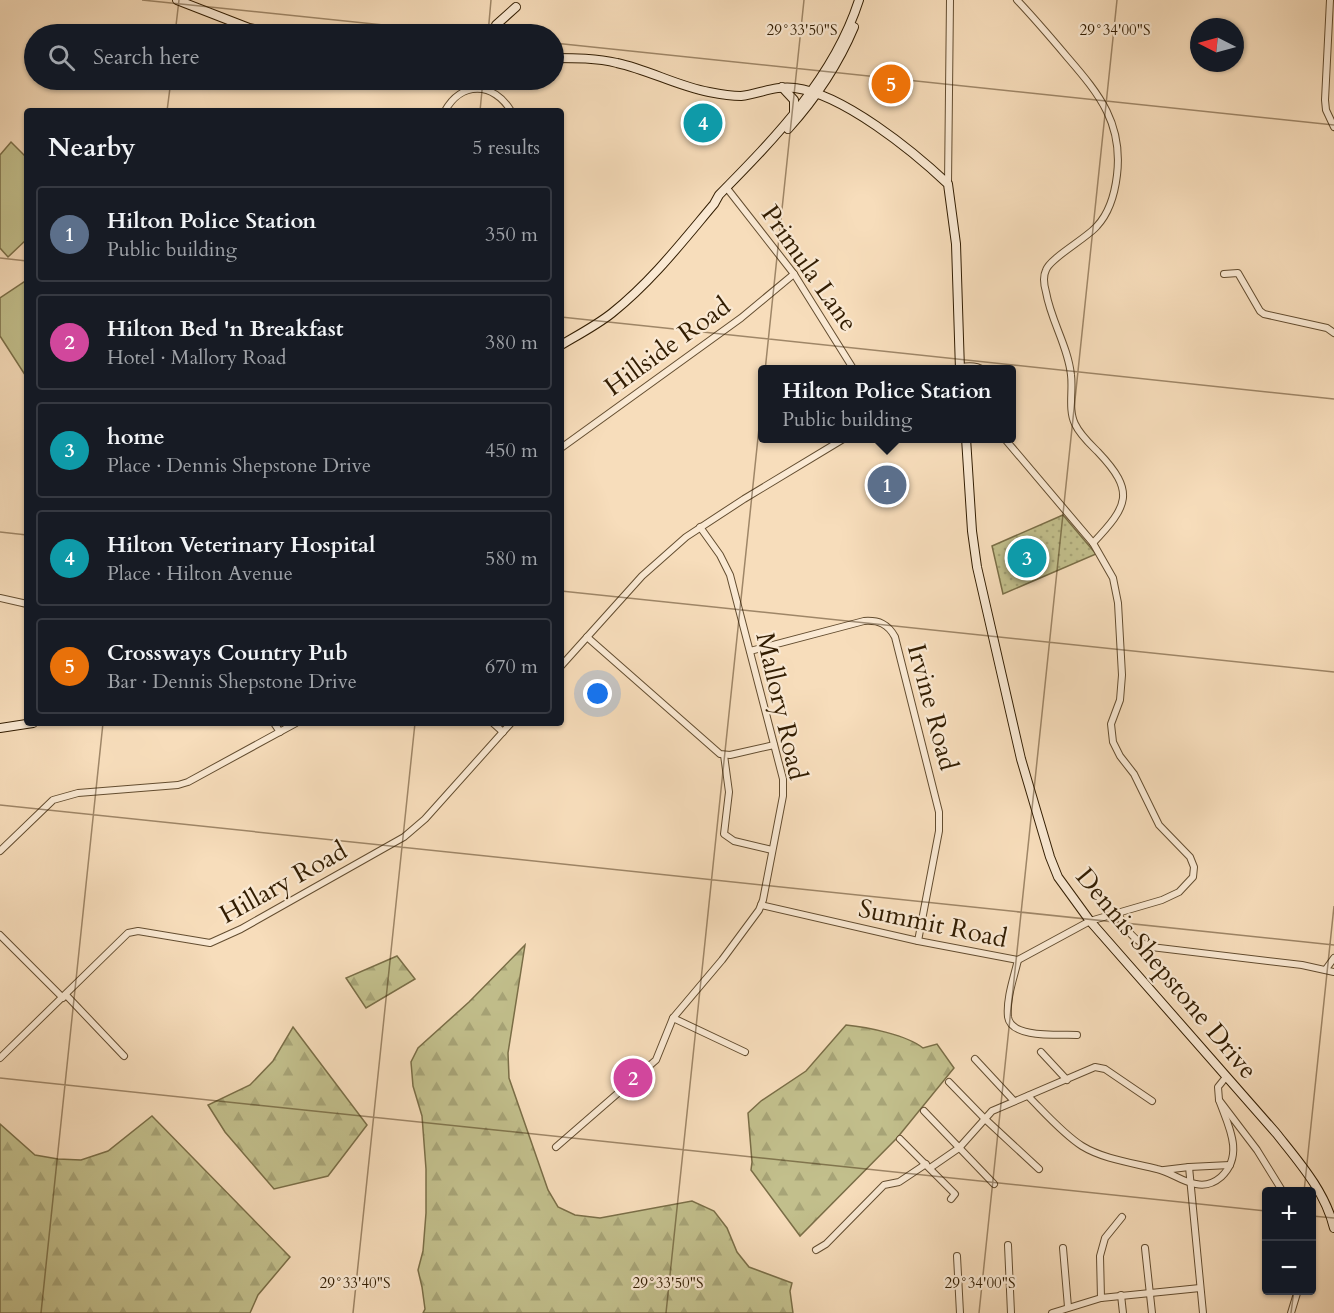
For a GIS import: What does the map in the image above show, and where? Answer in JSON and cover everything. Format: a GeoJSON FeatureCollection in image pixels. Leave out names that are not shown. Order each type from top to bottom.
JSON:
{"type":"FeatureCollection","features":[{"type":"Feature","properties":{"kind":"street"},"geometry":{"type":"LineString","coordinates":[[177,0],[239,24]]}},
{"type":"Feature","properties":{"kind":"street"},"geometry":{"type":"LineString","coordinates":[[564,343],[611,314],[652,278],[714,204],[813,93],[837,51],[859,0]]}},
{"type":"Feature","properties":{"kind":"street"},"geometry":{"type":"LineString","coordinates":[[728,189],[779,139],[842,54],[865,0]]}},
{"type":"Feature","properties":{"kind":"street"},"geometry":{"type":"LineString","coordinates":[[950,0],[948,184],[956,244],[959,365]]}},
{"type":"Feature","properties":{"kind":"street"},"geometry":{"type":"LineString","coordinates":[[1008,443],[1093,543],[1119,515],[1123,498],[1118,476],[1075,424],[1072,413],[1072,375],[1048,302],[1044,277],[1047,266],[1098,225],[1109,206],[1116,185],[1118,144],[1107,111],[1094,89],[1017,0]]}},
{"type":"Feature","properties":{"kind":"street"},"geometry":{"type":"LineString","coordinates":[[1330,0],[1325,100],[1326,110],[1334,127]]}},
{"type":"Feature","properties":{"kind":"street"},"geometry":{"type":"LineString","coordinates":[[497,24],[516,7]]}},
{"type":"Feature","properties":{"kind":"street"},"geometry":{"type":"LineString","coordinates":[[564,59],[616,62],[707,92],[741,96],[782,87],[813,93],[859,115],[909,149],[948,184]]}},
{"type":"Feature","properties":{"kind":"street"},"geometry":{"type":"LineString","coordinates":[[782,87],[794,100],[794,114]]}},
{"type":"Feature","properties":{"kind":"street"},"geometry":{"type":"LineString","coordinates":[[447,108],[454,98],[467,90]]}},
{"type":"Feature","properties":{"kind":"street"},"geometry":{"type":"LineString","coordinates":[[483,90],[499,97],[508,108]]}},
{"type":"Feature","properties":{"kind":"street","name":"Primula Lane"},"geometry":{"type":"LineString","coordinates":[[728,189],[794,274],[851,365]]}},
{"type":"Feature","properties":{"kind":"street"},"geometry":{"type":"LineString","coordinates":[[1224,274],[1238,273],[1264,314],[1327,328],[1334,333]]}},
{"type":"Feature","properties":{"kind":"street","name":"Hillside Road"},"geometry":{"type":"LineString","coordinates":[[564,446],[741,318],[794,274]]}},
{"type":"Feature","properties":{"kind":"street"},"geometry":{"type":"LineString","coordinates":[[564,663],[642,576],[686,537],[836,443]]}},
{"type":"Feature","properties":{"kind":"street","name":"Dennis Shepstone Drive"},"geometry":{"type":"LineString","coordinates":[[966,443],[972,531],[977,567],[1021,759],[1058,877],[1090,921],[1303,1167],[1325,1201],[1334,1228]]}},
{"type":"Feature","properties":{"kind":"street","name":"Mallory Road"},"geometry":{"type":"LineString","coordinates":[[556,1147],[652,1065],[660,1052],[673,1018],[722,960],[761,905],[783,796],[783,779],[726,565],[700,527]]}},
{"type":"Feature","properties":{"kind":"street","name":"Summit Road"},"geometry":{"type":"LineString","coordinates":[[761,905],[918,941],[1018,960],[1090,921],[1162,900],[1179,892],[1188,883],[1194,872],[1190,857],[1164,832],[1154,818],[1147,798],[1113,742],[1111,724],[1120,700],[1122,682],[1118,603],[1113,578],[1093,543]]}},
{"type":"Feature","properties":{"kind":"street"},"geometry":{"type":"LineString","coordinates":[[0,598],[24,603]]}},
{"type":"Feature","properties":{"kind":"street","name":"Irvine Road"},"geometry":{"type":"LineString","coordinates":[[750,651],[864,621],[878,621],[891,630],[895,637],[939,812],[939,831],[918,941]]}},
{"type":"Feature","properties":{"kind":"street"},"geometry":{"type":"LineString","coordinates":[[587,637],[708,745],[724,755],[774,745]]}},
{"type":"Feature","properties":{"kind":"street"},"geometry":{"type":"LineString","coordinates":[[0,728],[24,724]]}},
{"type":"Feature","properties":{"kind":"street"},"geometry":{"type":"LineString","coordinates":[[276,726],[280,732]]}},
{"type":"Feature","properties":{"kind":"street"},"geometry":{"type":"LineString","coordinates":[[0,851],[53,800],[78,793],[178,785],[203,775],[291,726]]}},
{"type":"Feature","properties":{"kind":"street"},"geometry":{"type":"LineString","coordinates":[[496,726],[503,732]]}},
{"type":"Feature","properties":{"kind":"street","name":"Hillary Road"},"geometry":{"type":"LineString","coordinates":[[0,1058],[128,933],[138,931],[198,942],[217,941],[395,842],[425,819],[508,726]]}},
{"type":"Feature","properties":{"kind":"street"},"geometry":{"type":"LineString","coordinates":[[724,755],[729,792],[724,834],[734,841],[772,850]]}},
{"type":"Feature","properties":{"kind":"street"},"geometry":{"type":"LineString","coordinates":[[1117,912],[1130,934],[1137,941],[1151,947],[1170,951],[1225,954],[1334,972]]}},
{"type":"Feature","properties":{"kind":"street"},"geometry":{"type":"LineString","coordinates":[[0,934],[124,1056]]}},
{"type":"Feature","properties":{"kind":"street"},"geometry":{"type":"LineString","coordinates":[[1326,969],[1334,958]]}},
{"type":"Feature","properties":{"kind":"street"},"geometry":{"type":"LineString","coordinates":[[1018,960],[1008,1008],[1009,1022],[1022,1031],[1038,1034],[1077,1035]]}},
{"type":"Feature","properties":{"kind":"street"},"geometry":{"type":"LineString","coordinates":[[673,1018],[745,1052]]}},
{"type":"Feature","properties":{"kind":"street"},"geometry":{"type":"LineString","coordinates":[[1041,1052],[1067,1080]]}},
{"type":"Feature","properties":{"kind":"street"},"geometry":{"type":"LineString","coordinates":[[975,1059],[1014,1101]]}},
{"type":"Feature","properties":{"kind":"street"},"geometry":{"type":"LineString","coordinates":[[816,1250],[826,1244],[884,1185],[899,1182],[959,1148],[992,1111],[1014,1101],[1095,1067],[1100,1067],[1152,1101]]}},
{"type":"Feature","properties":{"kind":"street"},"geometry":{"type":"LineString","coordinates":[[1028,1096],[1082,1146],[1095,1152],[1164,1171],[1190,1182],[1207,1185],[1222,1176],[1233,1159],[1234,1146],[1219,1100],[1218,1087],[1226,1077]]}},
{"type":"Feature","properties":{"kind":"street"},"geometry":{"type":"LineString","coordinates":[[949,1082],[985,1119],[1040,1169]]}},
{"type":"Feature","properties":{"kind":"street"},"geometry":{"type":"LineString","coordinates":[[1219,1100],[1257,1150],[1280,1187]]}},
{"type":"Feature","properties":{"kind":"street"},"geometry":{"type":"LineString","coordinates":[[924,1110],[994,1184]]}},
{"type":"Feature","properties":{"kind":"street"},"geometry":{"type":"LineString","coordinates":[[900,1139],[955,1194],[951,1199]]}},
{"type":"Feature","properties":{"kind":"street"},"geometry":{"type":"LineString","coordinates":[[1164,1171],[1230,1165]]}},
{"type":"Feature","properties":{"kind":"street"},"geometry":{"type":"LineString","coordinates":[[1189,1167],[1203,1313]]}},
{"type":"Feature","properties":{"kind":"street"},"geometry":{"type":"LineString","coordinates":[[1101,1298],[1100,1256],[1105,1238],[1122,1217]]}},
{"type":"Feature","properties":{"kind":"street"},"geometry":{"type":"LineString","coordinates":[[1008,1245],[1011,1313]]}},
{"type":"Feature","properties":{"kind":"street"},"geometry":{"type":"LineString","coordinates":[[1063,1248],[1068,1307]]}},
{"type":"Feature","properties":{"kind":"street"},"geometry":{"type":"LineString","coordinates":[[1145,1248],[1152,1313]]}},
{"type":"Feature","properties":{"kind":"street"},"geometry":{"type":"LineString","coordinates":[[957,1256],[960,1313]]}},
{"type":"Feature","properties":{"kind":"street"},"geometry":{"type":"LineString","coordinates":[[1057,1312],[1101,1298],[1200,1288]]}},
{"type":"Feature","properties":{"kind":"street"},"geometry":{"type":"LineString","coordinates":[[1121,1295],[1123,1313]]}},
{"type":"Feature","properties":{"kind":"street"},"geometry":{"type":"LineString","coordinates":[[1291,1313],[1296,1295]]}},
{"type":"Feature","properties":{"kind":"green space"},"geometry":{"type":"Polygon","coordinates":[[[11,142],[24,155],[24,242],[8,257],[0,248],[0,155],[11,142]]]}},
{"type":"Feature","properties":{"kind":"green space"},"geometry":{"type":"Polygon","coordinates":[[[24,282],[24,373],[0,336],[0,298],[24,282]]]}},
{"type":"Feature","properties":{"kind":"green space"},"geometry":{"type":"Polygon","coordinates":[[[1063,515],[1096,554],[1003,594],[992,546],[1063,515]]]}},
{"type":"Feature","properties":{"kind":"green space"},"geometry":{"type":"Polygon","coordinates":[[[525,945],[508,1053],[509,1078],[548,1190],[558,1207],[575,1215],[600,1218],[692,1201],[714,1211],[727,1228],[737,1252],[749,1267],[792,1283],[790,1291],[793,1313],[423,1313],[425,1309],[418,1270],[423,1251],[426,1169],[422,1116],[413,1086],[411,1062],[418,1048],[469,1002],[525,945]]]}},
{"type":"Feature","properties":{"kind":"green space"},"geometry":{"type":"Polygon","coordinates":[[[397,956],[415,979],[366,1008],[346,978],[397,956]]]}},
{"type":"Feature","properties":{"kind":"green space"},"geometry":{"type":"Polygon","coordinates":[[[846,1025],[897,1036],[923,1048],[937,1044],[954,1068],[897,1138],[800,1236],[751,1170],[748,1113],[761,1101],[806,1071],[846,1025]]]}},
{"type":"Feature","properties":{"kind":"green space"},"geometry":{"type":"Polygon","coordinates":[[[293,1027],[367,1125],[328,1176],[274,1189],[225,1132],[208,1105],[250,1085],[273,1061],[293,1027]]]}},
{"type":"Feature","properties":{"kind":"green space"},"geometry":{"type":"Polygon","coordinates":[[[152,1116],[290,1257],[258,1295],[250,1313],[0,1313],[0,1124],[35,1155],[81,1160],[108,1151],[152,1116]]]}},
{"type":"Feature","properties":{"kind":"place","name":"Crossways Country Pub"},"geometry":{"type":"Point","coordinates":[891,84]}},
{"type":"Feature","properties":{"kind":"place","name":"Hilton Veterinary Hospital"},"geometry":{"type":"Point","coordinates":[703,123]}},
{"type":"Feature","properties":{"kind":"place","name":"Hilton Police Station"},"geometry":{"type":"Point","coordinates":[887,485]}},
{"type":"Feature","properties":{"kind":"place","name":"home"},"geometry":{"type":"Point","coordinates":[1027,558]}},
{"type":"Feature","properties":{"kind":"place","name":"Hilton Bed 'n Breakfast"},"geometry":{"type":"Point","coordinates":[633,1078]}}]}
